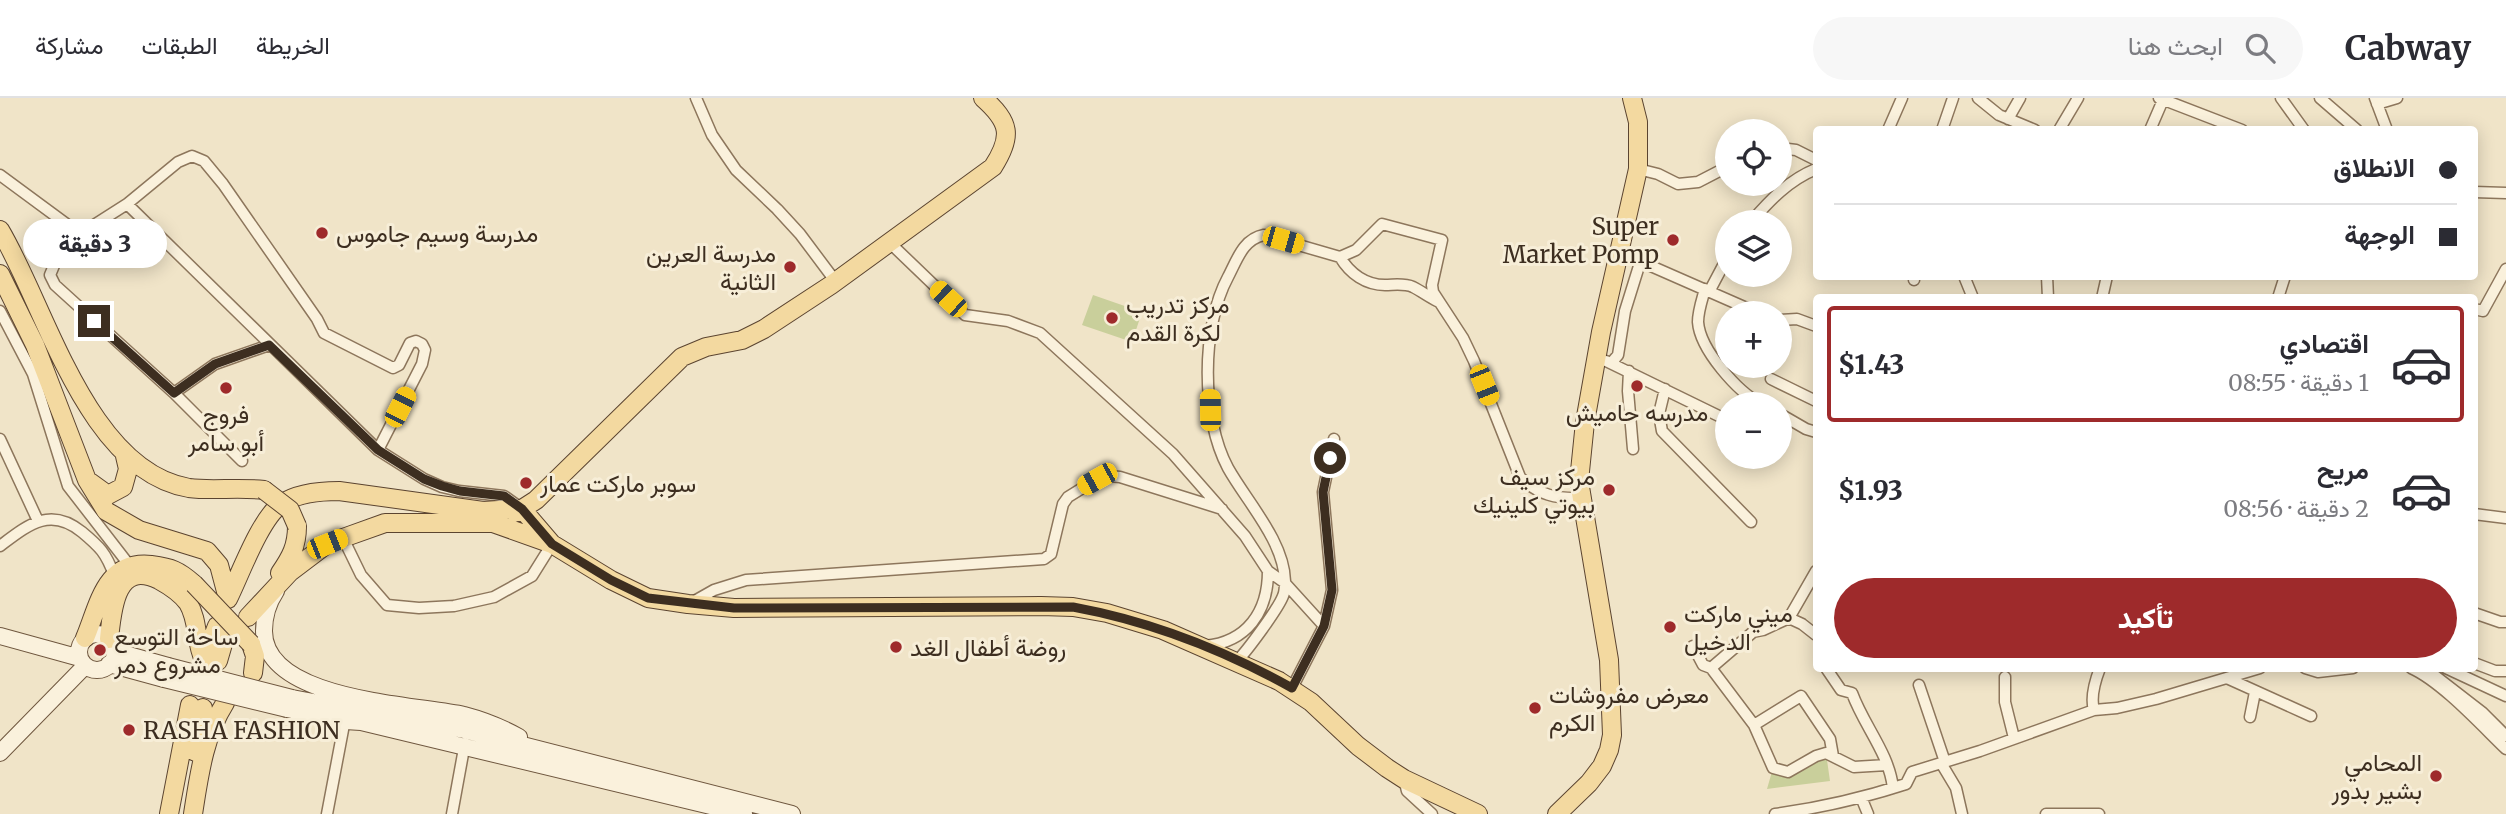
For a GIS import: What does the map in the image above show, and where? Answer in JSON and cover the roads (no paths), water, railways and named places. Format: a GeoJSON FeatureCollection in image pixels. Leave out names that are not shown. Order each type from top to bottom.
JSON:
{"type":"FeatureCollection","features":[{"type":"Feature","properties":{"kind":"main road"},"geometry":{"type":"LineString","coordinates":[[493,523],[536,500],[682,358],[706,347],[742,340],[764,329],[836,282],[993,167],[1002,154],[1007,139],[1004,122],[983,98]]}},
{"type":"Feature","properties":{"kind":"main road"},"geometry":{"type":"LineString","coordinates":[[1557,814],[1589,783],[1602,766],[1612,735],[1609,660],[1579,481],[1585,422],[1604,361],[1639,169],[1638,122],[1632,98]]}},
{"type":"Feature","properties":{"kind":"main road"},"geometry":{"type":"LineString","coordinates":[[0,230],[75,387],[125,456],[159,478],[190,488],[241,487],[264,490],[290,509],[297,526],[297,540],[292,554],[251,613],[290,572],[327,544],[385,523],[493,523],[552,544],[611,580],[648,598],[688,604],[734,608],[1073,607],[1107,613],[1152,627],[1237,661],[1292,688],[1319,708],[1358,746],[1404,779],[1478,814]]}},
{"type":"Feature","properties":{"kind":"main road"},"geometry":{"type":"LineString","coordinates":[[0,274],[35,345],[87,480],[106,511],[139,530],[208,551],[219,565],[228,599],[270,514],[283,503],[298,496],[320,491],[339,491],[483,511],[522,509]]}},
{"type":"Feature","properties":{"kind":"main road"},"geometry":{"type":"LineString","coordinates":[[87,480],[108,495],[123,487],[128,469],[125,456]]}},
{"type":"Feature","properties":{"kind":"main road"},"geometry":{"type":"LineString","coordinates":[[522,509],[552,544]]}},
{"type":"Feature","properties":{"kind":"main road"},"geometry":{"type":"LineString","coordinates":[[82,652],[107,585],[122,570],[143,564],[176,569],[194,584],[251,645],[255,656],[253,673]]}},
{"type":"Feature","properties":{"kind":"main road"},"geometry":{"type":"LineString","coordinates":[[111,651],[113,605],[118,589],[129,578],[142,575],[155,578],[176,589],[188,604],[197,626],[200,652],[211,661],[221,632]]}},
{"type":"Feature","properties":{"kind":"main road"},"geometry":{"type":"LineString","coordinates":[[193,814],[211,730],[225,703]]}},
{"type":"Feature","properties":{"kind":"main road"},"geometry":{"type":"LineString","coordinates":[[169,814],[197,706],[184,814]]}},
{"type":"Feature","properties":{"kind":"street"},"geometry":{"type":"LineString","coordinates":[[696,98],[712,135],[736,170],[800,234],[836,282]]}},
{"type":"Feature","properties":{"kind":"street"},"geometry":{"type":"LineString","coordinates":[[1890,126],[1902,98]]}},
{"type":"Feature","properties":{"kind":"street"},"geometry":{"type":"LineString","coordinates":[[1943,126],[1953,98]]}},
{"type":"Feature","properties":{"kind":"street"},"geometry":{"type":"LineString","coordinates":[[1978,98],[2013,124],[2021,98]]}},
{"type":"Feature","properties":{"kind":"street"},"geometry":{"type":"LineString","coordinates":[[2061,126],[2077,98]]}},
{"type":"Feature","properties":{"kind":"street"},"geometry":{"type":"LineString","coordinates":[[2281,98],[2301,126]]}},
{"type":"Feature","properties":{"kind":"street"},"geometry":{"type":"LineString","coordinates":[[2320,98],[2352,126]]}},
{"type":"Feature","properties":{"kind":"street"},"geometry":{"type":"LineString","coordinates":[[2385,126],[2376,101],[2398,98]]}},
{"type":"Feature","properties":{"kind":"street"},"geometry":{"type":"LineString","coordinates":[[2151,126],[2161,99],[2232,126]]}},
{"type":"Feature","properties":{"kind":"street"},"geometry":{"type":"LineString","coordinates":[[1792,150],[1813,158]]}},
{"type":"Feature","properties":{"kind":"street"},"geometry":{"type":"LineString","coordinates":[[242,461],[174,393],[55,285],[50,275],[55,263],[80,234],[127,204],[178,162],[192,156],[204,161],[256,228],[324,333],[393,368],[399,365],[410,342],[422,344],[425,350],[422,364],[378,450]]}},
{"type":"Feature","properties":{"kind":"street"},"geometry":{"type":"LineString","coordinates":[[1639,169],[1658,174],[1678,184],[1698,182],[1715,173]]}},
{"type":"Feature","properties":{"kind":"street"},"geometry":{"type":"LineString","coordinates":[[1762,210],[1783,188],[1813,170]]}},
{"type":"Feature","properties":{"kind":"street"},"geometry":{"type":"LineString","coordinates":[[0,175],[80,234]]}},
{"type":"Feature","properties":{"kind":"street"},"geometry":{"type":"LineString","coordinates":[[2478,192],[2506,193]]}},
{"type":"Feature","properties":{"kind":"street"},"geometry":{"type":"LineString","coordinates":[[127,204],[378,450],[433,483],[460,491],[504,496],[522,509]]}},
{"type":"Feature","properties":{"kind":"street"},"geometry":{"type":"LineString","coordinates":[[1237,661],[1247,651],[1284,596],[1285,583],[1280,555],[1228,467],[1215,436],[1210,410],[1208,349],[1212,316],[1223,286],[1240,253],[1254,237],[1264,234],[1340,257],[1356,250],[1382,224],[1442,240],[1432,285],[1437,301],[1463,338],[1474,361],[1520,477],[1545,495],[1581,498]]}},
{"type":"Feature","properties":{"kind":"street"},"geometry":{"type":"LineString","coordinates":[[889,242],[965,315],[1008,321],[1040,333],[1173,454],[1245,536],[1268,572],[1285,583],[1324,626]]}},
{"type":"Feature","properties":{"kind":"street"},"geometry":{"type":"LineString","coordinates":[[1340,257],[1361,280],[1381,285],[1413,287],[1437,301]]}},
{"type":"Feature","properties":{"kind":"street"},"geometry":{"type":"LineString","coordinates":[[1604,361],[1618,355],[1625,311],[1639,266],[1644,263],[1730,301]]}},
{"type":"Feature","properties":{"kind":"street"},"geometry":{"type":"LineString","coordinates":[[2478,310],[2483,311],[2506,269]]}},
{"type":"Feature","properties":{"kind":"street"},"geometry":{"type":"LineString","coordinates":[[1715,278],[1707,291],[1698,319],[1699,331],[1706,346],[1743,392]]}},
{"type":"Feature","properties":{"kind":"street"},"geometry":{"type":"LineString","coordinates":[[0,311],[33,374],[68,486],[122,570]]}},
{"type":"Feature","properties":{"kind":"street"},"geometry":{"type":"LineString","coordinates":[[1792,319],[1813,325]]}},
{"type":"Feature","properties":{"kind":"street"},"geometry":{"type":"LineString","coordinates":[[174,393],[215,364],[269,345]]}},
{"type":"Feature","properties":{"kind":"street"},"geometry":{"type":"LineString","coordinates":[[1604,361],[1715,414]]}},
{"type":"Feature","properties":{"kind":"street"},"geometry":{"type":"LineString","coordinates":[[1629,371],[1633,449]]}},
{"type":"Feature","properties":{"kind":"street"},"geometry":{"type":"LineString","coordinates":[[1770,379],[1813,400]]}},
{"type":"Feature","properties":{"kind":"street"},"geometry":{"type":"LineString","coordinates":[[1665,389],[1659,414],[1662,431],[1751,522]]}},
{"type":"Feature","properties":{"kind":"street"},"geometry":{"type":"LineString","coordinates":[[1792,421],[1813,431]]}},
{"type":"Feature","properties":{"kind":"street"},"geometry":{"type":"LineString","coordinates":[[0,439],[38,521]]}},
{"type":"Feature","properties":{"kind":"street"},"geometry":{"type":"LineString","coordinates":[[1292,688],[1324,626],[1332,590],[1323,492],[1334,439]]}},
{"type":"Feature","properties":{"kind":"street"},"geometry":{"type":"LineString","coordinates":[[688,604],[714,590],[746,580],[1044,559],[1051,554],[1063,504],[1068,497],[1097,479],[1109,476],[1148,484],[1222,509]]}},
{"type":"Feature","properties":{"kind":"street"},"geometry":{"type":"LineString","coordinates":[[2478,514],[2506,518]]}},
{"type":"Feature","properties":{"kind":"street"},"geometry":{"type":"LineString","coordinates":[[0,546],[38,521],[53,519],[69,522],[122,570]]}},
{"type":"Feature","properties":{"kind":"street"},"geometry":{"type":"LineString","coordinates":[[343,538],[361,575],[387,605],[419,608],[454,606],[494,597],[532,576],[552,544]]}},
{"type":"Feature","properties":{"kind":"street"},"geometry":{"type":"LineString","coordinates":[[290,572],[272,597],[264,618],[264,640],[272,657],[287,672],[314,687],[464,715],[502,727],[533,746]]}},
{"type":"Feature","properties":{"kind":"street"},"geometry":{"type":"LineString","coordinates":[[1203,647],[1223,644],[1237,637],[1250,625],[1268,590],[1268,572]]}},
{"type":"Feature","properties":{"kind":"street"},"geometry":{"type":"LineString","coordinates":[[1711,668],[1753,632],[1789,618],[1813,576]]}},
{"type":"Feature","properties":{"kind":"street"},"geometry":{"type":"LineString","coordinates":[[2478,614],[2506,622]]}},
{"type":"Feature","properties":{"kind":"street"},"geometry":{"type":"LineString","coordinates":[[1789,618],[1813,633]]}},
{"type":"Feature","properties":{"kind":"street"},"geometry":{"type":"LineString","coordinates":[[0,626],[82,652],[95,670],[111,651]]}},
{"type":"Feature","properties":{"kind":"street"},"geometry":{"type":"LineString","coordinates":[[0,753],[95,634],[111,651],[166,673],[289,704],[464,737],[533,746],[770,811],[792,814]]}},
{"type":"Feature","properties":{"kind":"street"},"geometry":{"type":"LineString","coordinates":[[0,636],[82,652]]}},
{"type":"Feature","properties":{"kind":"street"},"geometry":{"type":"LineString","coordinates":[[1693,646],[1703,665],[1711,668],[1754,725],[1773,768],[1788,772],[1826,753],[1854,767],[1887,765]]}},
{"type":"Feature","properties":{"kind":"street"},"geometry":{"type":"LineString","coordinates":[[2478,665],[2495,671],[2506,671]]}},
{"type":"Feature","properties":{"kind":"street"},"geometry":{"type":"LineString","coordinates":[[1829,672],[1840,690],[1852,693],[1863,718],[1878,741],[1891,772],[1893,788]]}},
{"type":"Feature","properties":{"kind":"street"},"geometry":{"type":"LineString","coordinates":[[2094,710],[2092,704],[2100,672]]}},
{"type":"Feature","properties":{"kind":"street"},"geometry":{"type":"LineString","coordinates":[[1775,814],[1828,806],[1893,788],[1906,784],[1912,772],[2094,710],[2140,703],[2249,672]]}},
{"type":"Feature","properties":{"kind":"street"},"geometry":{"type":"LineString","coordinates":[[2418,672],[2506,750]]}},
{"type":"Feature","properties":{"kind":"street"},"geometry":{"type":"LineString","coordinates":[[2430,672],[2506,736]]}},
{"type":"Feature","properties":{"kind":"street"},"geometry":{"type":"LineString","coordinates":[[2455,672],[2506,696]]}},
{"type":"Feature","properties":{"kind":"street"},"geometry":{"type":"LineString","coordinates":[[2005,677],[2005,702],[2014,738]]}},
{"type":"Feature","properties":{"kind":"street"},"geometry":{"type":"LineString","coordinates":[[2230,679],[2311,716]]}},
{"type":"Feature","properties":{"kind":"street"},"geometry":{"type":"LineString","coordinates":[[1919,685],[1943,762],[1963,813]]}},
{"type":"Feature","properties":{"kind":"street"},"geometry":{"type":"LineString","coordinates":[[2250,717],[2255,692]]}},
{"type":"Feature","properties":{"kind":"street"},"geometry":{"type":"LineString","coordinates":[[1754,725],[1801,695],[1830,739],[1833,756]]}},
{"type":"Feature","properties":{"kind":"street"},"geometry":{"type":"LineString","coordinates":[[327,814],[346,715]]}},
{"type":"Feature","properties":{"kind":"street"},"geometry":{"type":"LineString","coordinates":[[452,814],[464,737]]}},
{"type":"Feature","properties":{"kind":"street"},"geometry":{"type":"LineString","coordinates":[[464,737],[744,814]]}},
{"type":"Feature","properties":{"kind":"street"},"geometry":{"type":"LineString","coordinates":[[1404,779],[1407,791],[1432,814]]}},
{"type":"Feature","properties":{"kind":"street"},"geometry":{"type":"LineString","coordinates":[[1861,797],[1868,814]]}},
{"type":"Feature","properties":{"kind":"street"},"geometry":{"type":"LineString","coordinates":[[2046,814],[2099,814]]}},
{"type":"Feature","properties":{"kind":"place","name":"مدرسة وسيم جاموس"},"geometry":{"type":"Point","coordinates":[322,233]}},
{"type":"Feature","properties":{"kind":"place","name":"Super Market Pomp"},"geometry":{"type":"Point","coordinates":[1673,240]}},
{"type":"Feature","properties":{"kind":"place","name":"مدرسة العرين الثانية"},"geometry":{"type":"Point","coordinates":[790,267]}},
{"type":"Feature","properties":{"kind":"place","name":"مركز تدريب لكرة القدم"},"geometry":{"type":"Point","coordinates":[1112,318]}},
{"type":"Feature","properties":{"kind":"place","name":"مدرسه حاميش"},"geometry":{"type":"Point","coordinates":[1637,386]}},
{"type":"Feature","properties":{"kind":"place","name":"فروج أبو سامر"},"geometry":{"type":"Point","coordinates":[226,388]}},
{"type":"Feature","properties":{"kind":"place","name":"سوبر ماركت عمار"},"geometry":{"type":"Point","coordinates":[526,483]}},
{"type":"Feature","properties":{"kind":"place","name":"مركز سيف بيوتي كلينيك"},"geometry":{"type":"Point","coordinates":[1609,490]}},
{"type":"Feature","properties":{"kind":"place","name":"ميني ماركت الدخيل"},"geometry":{"type":"Point","coordinates":[1670,627]}},
{"type":"Feature","properties":{"kind":"place","name":"روضة أطفال الغد"},"geometry":{"type":"Point","coordinates":[896,647]}},
{"type":"Feature","properties":{"kind":"place","name":"ساحة التوسع مشروع دمر"},"geometry":{"type":"Point","coordinates":[100,650]}},
{"type":"Feature","properties":{"kind":"place","name":"معرض مفروشات الكرم"},"geometry":{"type":"Point","coordinates":[1535,708]}},
{"type":"Feature","properties":{"kind":"place","name":"RASHA FASHION"},"geometry":{"type":"Point","coordinates":[129,730]}},
{"type":"Feature","properties":{"kind":"place","name":"المحامي بشير بدور"},"geometry":{"type":"Point","coordinates":[2436,776]}}]}
